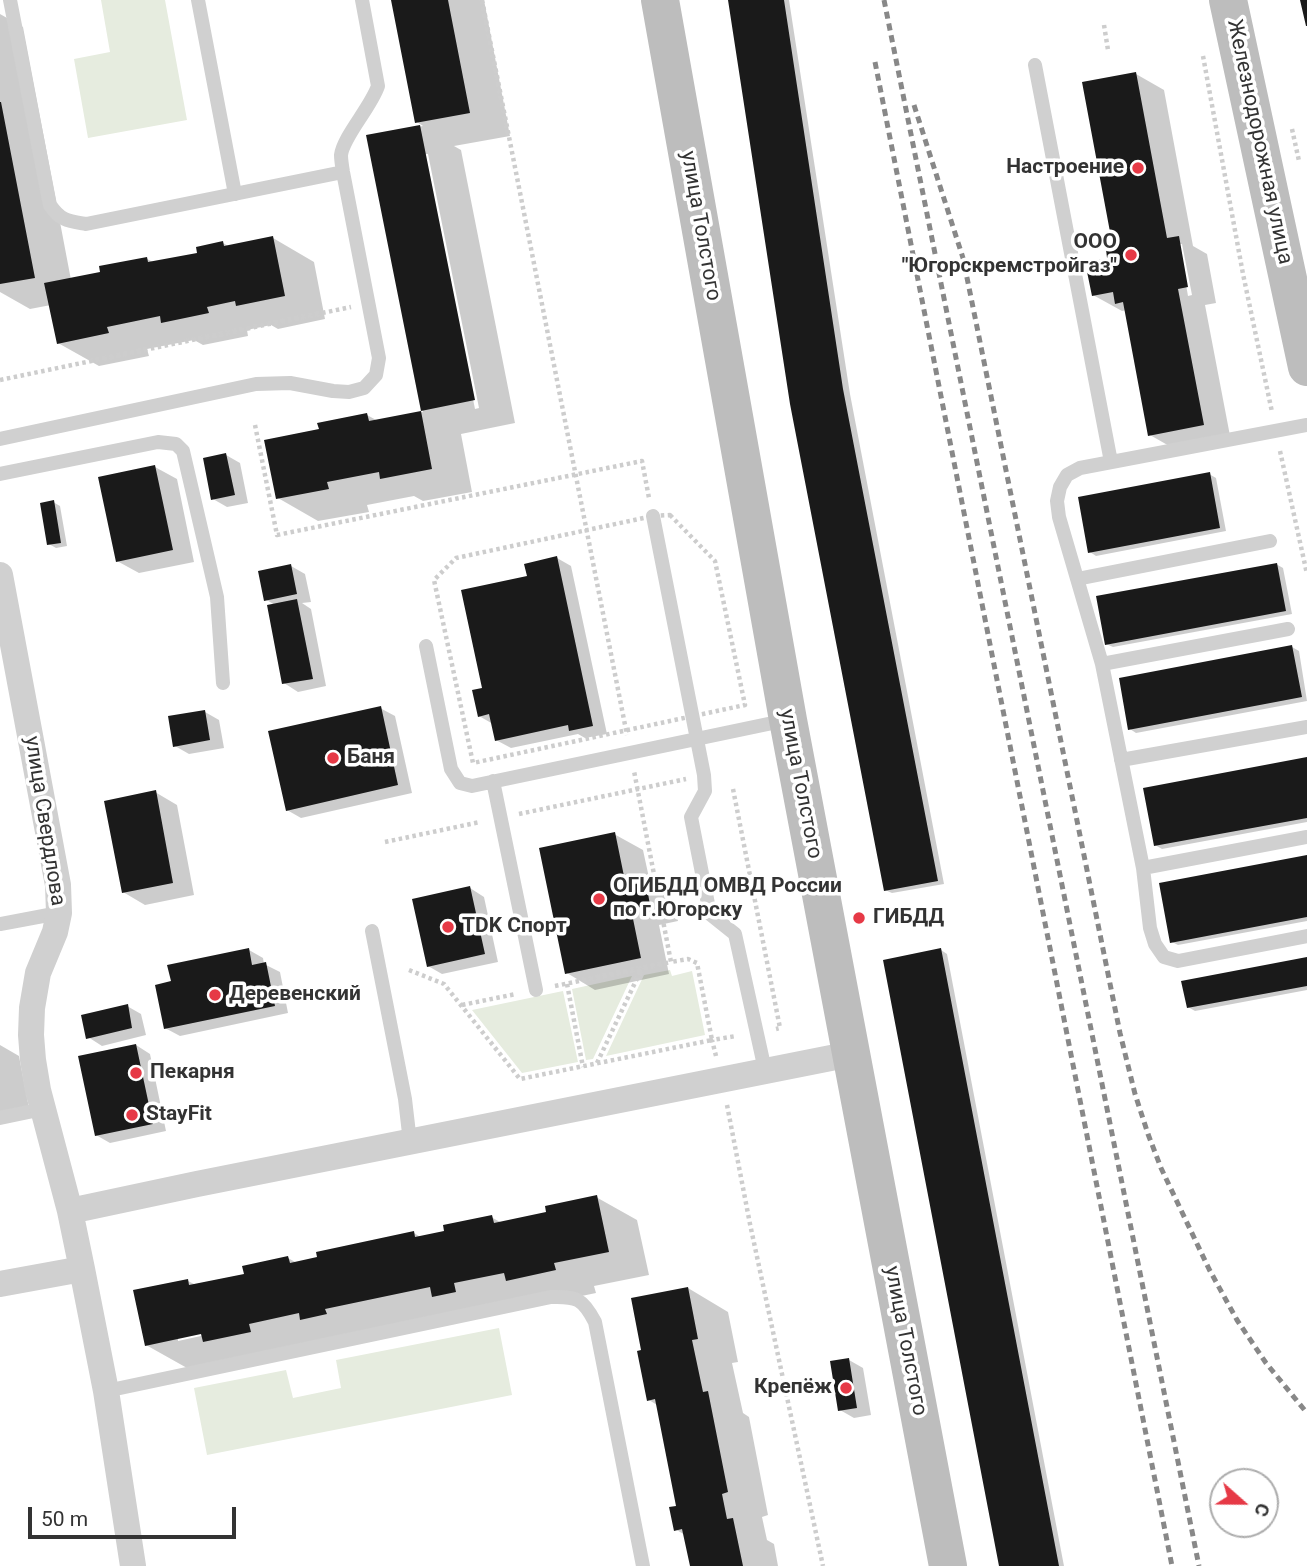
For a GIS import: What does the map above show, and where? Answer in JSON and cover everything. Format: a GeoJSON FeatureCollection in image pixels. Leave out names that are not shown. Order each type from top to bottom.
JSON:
{"type":"FeatureCollection","features":[{"type":"Feature","properties":{"kind":"street","name":"улица Толстого"},"geometry":{"type":"LineString","coordinates":[[660,0],[788,720],[948,1566]]}},
{"type":"Feature","properties":{"kind":"street","name":"Железнодорожная улица"},"geometry":{"type":"LineString","coordinates":[[1228,0],[1307,367]]}},
{"type":"Feature","properties":{"kind":"street","name":"улица Свердлова"},"geometry":{"type":"LineString","coordinates":[[0,575],[58,885],[59,914],[55,932],[38,973],[32,1008],[33,1060],[82,1269],[106,1391],[134,1566]]}},
{"type":"Feature","properties":{"kind":"street"},"geometry":{"type":"LineString","coordinates":[[70,1211],[851,1054]]}},
{"type":"Feature","properties":{"kind":"street"},"geometry":{"type":"LineString","coordinates":[[0,1283],[82,1269]]}},
{"type":"Feature","properties":{"kind":"lane"},"geometry":{"type":"LineString","coordinates":[[10,0],[50,205],[58,216],[69,222],[86,224],[343,172]]}},
{"type":"Feature","properties":{"kind":"lane"},"geometry":{"type":"LineString","coordinates":[[198,0],[234,194]]}},
{"type":"Feature","properties":{"kind":"lane"},"geometry":{"type":"LineString","coordinates":[[0,439],[256,384],[290,383],[349,392],[364,388],[376,375],[379,358],[341,154],[378,86],[362,0]]}},
{"type":"Feature","properties":{"kind":"lane"},"geometry":{"type":"LineString","coordinates":[[1035,65],[1111,462]]}},
{"type":"Feature","properties":{"kind":"lane"},"geometry":{"type":"LineString","coordinates":[[1307,425],[1080,468],[1067,475],[1060,486],[1057,501],[1059,517],[1102,664],[1143,868],[1150,928],[1155,944],[1164,957],[1178,961],[1307,936]]}},
{"type":"Feature","properties":{"kind":"lane"},"geometry":{"type":"LineString","coordinates":[[0,474],[159,442],[176,444],[183,451],[217,597],[223,683]]}},
{"type":"Feature","properties":{"kind":"lane"},"geometry":{"type":"LineString","coordinates":[[653,516],[704,775],[705,791],[691,817],[710,914],[735,934],[765,1070]]}},
{"type":"Feature","properties":{"kind":"lane"},"geometry":{"type":"LineString","coordinates":[[1077,579],[1270,541]]}},
{"type":"Feature","properties":{"kind":"lane"},"geometry":{"type":"LineString","coordinates":[[1102,664],[1288,629]]}},
{"type":"Feature","properties":{"kind":"lane"},"geometry":{"type":"LineString","coordinates":[[426,646],[451,769],[460,783],[472,786],[788,720]]}},
{"type":"Feature","properties":{"kind":"lane"},"geometry":{"type":"LineString","coordinates":[[1121,760],[1307,727]]}},
{"type":"Feature","properties":{"kind":"lane"},"geometry":{"type":"LineString","coordinates":[[493,781],[536,990]]}},
{"type":"Feature","properties":{"kind":"lane"},"geometry":{"type":"LineString","coordinates":[[1143,868],[1307,837]]}},
{"type":"Feature","properties":{"kind":"lane"},"geometry":{"type":"LineString","coordinates":[[0,924],[59,914]]}},
{"type":"Feature","properties":{"kind":"lane"},"geometry":{"type":"LineString","coordinates":[[372,931],[405,1099],[410,1142]]}},
{"type":"Feature","properties":{"kind":"lane"},"geometry":{"type":"LineString","coordinates":[[0,1118],[43,1109]]}},
{"type":"Feature","properties":{"kind":"lane"},"geometry":{"type":"LineString","coordinates":[[106,1391],[551,1297],[571,1296],[587,1307],[595,1322],[643,1566]]}},
{"type":"Feature","properties":{"kind":"path"},"geometry":{"type":"LineString","coordinates":[[482,0],[671,962]]}},
{"type":"Feature","properties":{"kind":"path"},"geometry":{"type":"LineString","coordinates":[[1104,25],[1108,50]]}},
{"type":"Feature","properties":{"kind":"path"},"geometry":{"type":"LineString","coordinates":[[1201,45],[1243,274],[1307,574]]}},
{"type":"Feature","properties":{"kind":"path"},"geometry":{"type":"LineString","coordinates":[[0,380],[369,303]]}},
{"type":"Feature","properties":{"kind":"path"},"geometry":{"type":"LineString","coordinates":[[255,425],[277,535],[642,461],[653,516]]}},
{"type":"Feature","properties":{"kind":"path"},"geometry":{"type":"LineString","coordinates":[[670,515],[715,561],[746,705],[473,763],[435,580],[456,558],[653,516],[670,515]]}},
{"type":"Feature","properties":{"kind":"path"},"geometry":{"type":"LineString","coordinates":[[385,842],[704,775]]}},
{"type":"Feature","properties":{"kind":"path"},"geometry":{"type":"LineString","coordinates":[[733,789],[780,1028]]}},
{"type":"Feature","properties":{"kind":"path"},"geometry":{"type":"LineString","coordinates":[[462,1006],[671,962],[688,959],[697,963],[823,1566]]}},
{"type":"Feature","properties":{"kind":"path"},"geometry":{"type":"LineString","coordinates":[[597,1064],[642,968]]}},
{"type":"Feature","properties":{"kind":"path"},"geometry":{"type":"LineString","coordinates":[[409,970],[444,984],[520,1079],[712,1040]]}},
{"type":"Feature","properties":{"kind":"path"},"geometry":{"type":"LineString","coordinates":[[567,984],[583,1067]]}},
{"type":"Feature","properties":{"kind":"shaded area"},"geometry":{"type":"Polygon","coordinates":[[[101,0],[165,0],[187,120],[88,138],[74,59],[110,52],[101,0]]]}},
{"type":"Feature","properties":{"kind":"shaded area"},"geometry":{"type":"Polygon","coordinates":[[[670,970],[672,976],[692,971],[705,1035],[606,1056],[644,975],[670,970]]]}},
{"type":"Feature","properties":{"kind":"shaded area"},"geometry":{"type":"Polygon","coordinates":[[[632,976],[593,1059],[586,1060],[572,989],[632,976]]]}},
{"type":"Feature","properties":{"kind":"shaded area"},"geometry":{"type":"Polygon","coordinates":[[[563,991],[578,1062],[522,1073],[472,1010],[563,991]]]}},
{"type":"Feature","properties":{"kind":"shaded area"},"geometry":{"type":"Polygon","coordinates":[[[499,1328],[512,1395],[207,1455],[194,1388],[286,1370],[293,1398],[341,1388],[336,1360],[499,1328]]]}},
{"type":"Feature","properties":{"kind":"building"},"geometry":{"type":"Polygon","coordinates":[[[391,0],[448,0],[470,113],[415,123],[391,0]]]}},
{"type":"Feature","properties":{"kind":"building"},"geometry":{"type":"Polygon","coordinates":[[[728,0],[784,0],[843,389],[938,881],[884,891],[790,404],[728,0]]]}},
{"type":"Feature","properties":{"kind":"building"},"geometry":{"type":"Polygon","coordinates":[[[1300,0],[1307,0],[1307,26],[1306,26],[1300,0]]]}},
{"type":"Feature","properties":{"kind":"building"},"geometry":{"type":"Polygon","coordinates":[[[1136,72],[1167,238],[1179,236],[1188,287],[1178,289],[1204,425],[1148,436],[1123,302],[1115,304],[1113,292],[1092,296],[1085,262],[1107,258],[1106,249],[1113,248],[1082,82],[1136,72]]]}},
{"type":"Feature","properties":{"kind":"building"},"geometry":{"type":"Polygon","coordinates":[[[0,102],[35,278],[0,284],[0,102]]]}},
{"type":"Feature","properties":{"kind":"building"},"geometry":{"type":"Polygon","coordinates":[[[420,125],[475,400],[421,411],[366,135],[420,125]]]}},
{"type":"Feature","properties":{"kind":"building"},"geometry":{"type":"Polygon","coordinates":[[[273,236],[285,296],[236,306],[235,301],[207,307],[209,313],[161,323],[160,316],[107,327],[109,333],[57,344],[44,283],[100,272],[99,266],[147,257],[148,262],[197,253],[196,247],[223,241],[224,246],[273,236]]]}},
{"type":"Feature","properties":{"kind":"building"},"geometry":{"type":"Polygon","coordinates":[[[421,411],[432,469],[380,479],[379,472],[327,482],[329,489],[276,499],[264,440],[319,429],[317,423],[367,413],[369,421],[421,411]]]}},
{"type":"Feature","properties":{"kind":"building"},"geometry":{"type":"Polygon","coordinates":[[[226,453],[235,495],[211,500],[203,458],[226,453]]]}},
{"type":"Feature","properties":{"kind":"building"},"geometry":{"type":"Polygon","coordinates":[[[155,465],[173,550],[116,562],[98,477],[155,465]]]}},
{"type":"Feature","properties":{"kind":"building"},"geometry":{"type":"Polygon","coordinates":[[[1210,472],[1220,528],[1088,553],[1078,497],[1210,472]]]}},
{"type":"Feature","properties":{"kind":"building"},"geometry":{"type":"Polygon","coordinates":[[[54,500],[61,543],[47,545],[40,503],[54,500]]]}},
{"type":"Feature","properties":{"kind":"building"},"geometry":{"type":"Polygon","coordinates":[[[557,556],[593,726],[569,731],[568,725],[495,741],[489,714],[478,717],[472,690],[482,688],[461,590],[527,576],[524,564],[557,556]]]}},
{"type":"Feature","properties":{"kind":"building"},"geometry":{"type":"Polygon","coordinates":[[[1277,563],[1286,611],[1105,645],[1096,596],[1277,563]]]}},
{"type":"Feature","properties":{"kind":"building"},"geometry":{"type":"Polygon","coordinates":[[[291,564],[297,594],[264,601],[258,571],[291,564]]]}},
{"type":"Feature","properties":{"kind":"building"},"geometry":{"type":"Polygon","coordinates":[[[297,599],[313,679],[282,684],[267,605],[297,599]]]}},
{"type":"Feature","properties":{"kind":"building"},"geometry":{"type":"Polygon","coordinates":[[[1292,645],[1302,697],[1128,730],[1119,678],[1292,645]]]}},
{"type":"Feature","properties":{"kind":"building","name":"Баня"},"geometry":{"type":"Polygon","coordinates":[[[381,706],[398,785],[286,811],[268,731],[381,706]]]}},
{"type":"Feature","properties":{"kind":"building"},"geometry":{"type":"Polygon","coordinates":[[[205,710],[210,740],[173,747],[168,716],[205,710]]]}},
{"type":"Feature","properties":{"kind":"building"},"geometry":{"type":"Polygon","coordinates":[[[1307,757],[1307,818],[1154,846],[1143,788],[1307,757]]]}},
{"type":"Feature","properties":{"kind":"building"},"geometry":{"type":"Polygon","coordinates":[[[156,790],[173,883],[122,893],[104,801],[156,790]]]}},
{"type":"Feature","properties":{"kind":"building","name":"ОГИБДД ОМВД России по г.Югорску"},"geometry":{"type":"Polygon","coordinates":[[[615,832],[626,886],[646,882],[650,905],[631,909],[641,958],[565,974],[539,848],[615,832]]]}},
{"type":"Feature","properties":{"kind":"building"},"geometry":{"type":"Polygon","coordinates":[[[1307,855],[1307,917],[1170,943],[1159,883],[1307,855]]]}},
{"type":"Feature","properties":{"kind":"building","name":"TDK Спорт"},"geometry":{"type":"Polygon","coordinates":[[[470,886],[485,954],[427,967],[412,899],[470,886]]]}},
{"type":"Feature","properties":{"kind":"building","name":"Деревенский"},"geometry":{"type":"Polygon","coordinates":[[[249,948],[252,965],[266,962],[275,1006],[164,1029],[155,985],[171,981],[167,965],[249,948]]]}},
{"type":"Feature","properties":{"kind":"building"},"geometry":{"type":"Polygon","coordinates":[[[941,948],[1059,1566],[999,1566],[883,960],[941,948]]]}},
{"type":"Feature","properties":{"kind":"building"},"geometry":{"type":"Polygon","coordinates":[[[1307,957],[1307,986],[1187,1008],[1181,981],[1307,957]]]}},
{"type":"Feature","properties":{"kind":"building"},"geometry":{"type":"Polygon","coordinates":[[[128,1004],[132,1028],[86,1039],[81,1015],[128,1004]]]}},
{"type":"Feature","properties":{"kind":"building"},"geometry":{"type":"Polygon","coordinates":[[[136,1044],[153,1124],[95,1136],[78,1056],[136,1044]]]}},
{"type":"Feature","properties":{"kind":"building"},"geometry":{"type":"Polygon","coordinates":[[[597,1195],[609,1252],[554,1263],[556,1270],[506,1281],[504,1273],[454,1283],[456,1292],[432,1297],[430,1287],[325,1309],[327,1314],[300,1320],[299,1313],[249,1324],[251,1332],[203,1342],[201,1334],[145,1346],[133,1290],[188,1279],[189,1285],[244,1274],[242,1266],[288,1256],[290,1263],[317,1257],[316,1252],[414,1231],[415,1237],[444,1231],[443,1225],[492,1215],[494,1223],[546,1212],[545,1206],[597,1195]]]}},
{"type":"Feature","properties":{"kind":"building"},"geometry":{"type":"Polygon","coordinates":[[[688,1287],[698,1339],[692,1340],[703,1392],[708,1391],[728,1492],[722,1494],[727,1519],[733,1518],[743,1566],[690,1566],[682,1529],[674,1531],[669,1507],[676,1506],[655,1399],[647,1401],[637,1351],[641,1350],[631,1298],[688,1287]]]}},
{"type":"Feature","properties":{"kind":"building"},"geometry":{"type":"Polygon","coordinates":[[[849,1358],[857,1408],[838,1411],[830,1361],[849,1358]]]}},
{"type":"Feature","properties":{"kind":"railway"},"geometry":{"type":"LineString","coordinates":[[884,0],[1199,1566]]}},
{"type":"Feature","properties":{"kind":"railway"},"geometry":{"type":"LineString","coordinates":[[875,62],[1172,1566]]}},
{"type":"Feature","properties":{"kind":"railway"},"geometry":{"type":"LineString","coordinates":[[914,105],[963,258],[1120,1033],[1135,1094],[1161,1168],[1209,1269],[1237,1320],[1266,1363],[1307,1413]]}},
{"type":"Feature","properties":{"kind":"place","name":"Настроение"},"geometry":{"type":"Point","coordinates":[1138,168]}},
{"type":"Feature","properties":{"kind":"place","name":"ООО \"Югорскремстройгаз\""},"geometry":{"type":"Point","coordinates":[1131,255]}},
{"type":"Feature","properties":{"kind":"place","name":"Баня"},"geometry":{"type":"Point","coordinates":[333,758]}},
{"type":"Feature","properties":{"kind":"place","name":"ОГИБДД ОМВД России по г.Югорску"},"geometry":{"type":"Point","coordinates":[599,899]}},
{"type":"Feature","properties":{"kind":"place","name":"ГИБДД"},"geometry":{"type":"Point","coordinates":[859,918]}},
{"type":"Feature","properties":{"kind":"place","name":"TDK Спорт"},"geometry":{"type":"Point","coordinates":[448,927]}},
{"type":"Feature","properties":{"kind":"place","name":"Деревенский"},"geometry":{"type":"Point","coordinates":[215,995]}},
{"type":"Feature","properties":{"kind":"place","name":"Пекарня"},"geometry":{"type":"Point","coordinates":[136,1073]}},
{"type":"Feature","properties":{"kind":"place","name":"StayFit"},"geometry":{"type":"Point","coordinates":[132,1115]}},
{"type":"Feature","properties":{"kind":"place","name":"Крепёж"},"geometry":{"type":"Point","coordinates":[846,1388]}}]}
